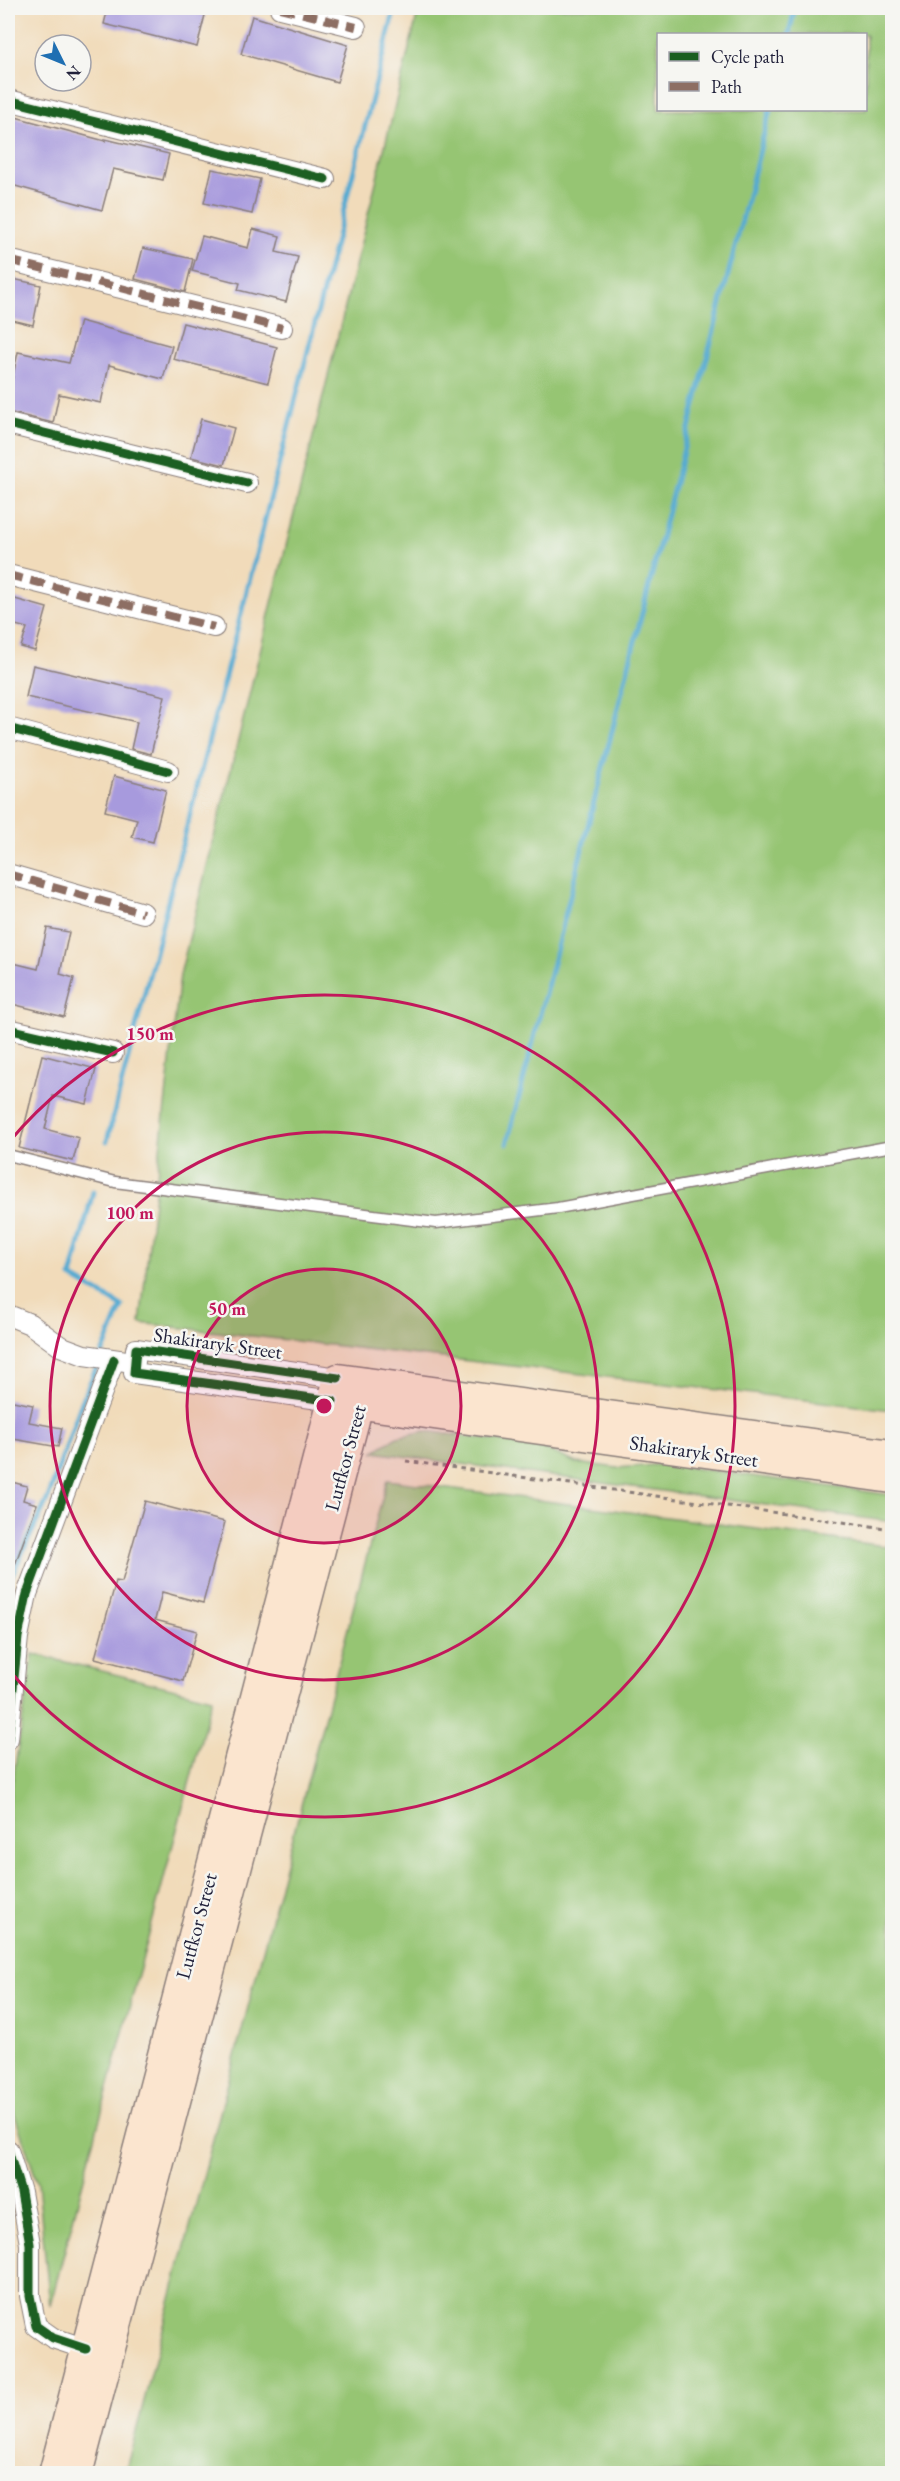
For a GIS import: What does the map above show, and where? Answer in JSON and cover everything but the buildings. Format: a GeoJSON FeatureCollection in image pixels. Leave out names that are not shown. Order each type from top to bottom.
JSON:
{"type":"FeatureCollection","features":[{"type":"Feature","properties":{"kind":"main road","name":"Shakiraryk Street"},"geometry":{"type":"LineString","coordinates":[[349,1391],[892,1454]]}},
{"type":"Feature","properties":{"kind":"main road","name":"Shakiraryk Street"},"geometry":{"type":"LineString","coordinates":[[349,1391],[892,1479]]}},
{"type":"Feature","properties":{"kind":"main road","name":"Lutfkor Street"},"geometry":{"type":"LineString","coordinates":[[53,2474],[349,1391]]}},
{"type":"Feature","properties":{"kind":"main road","name":"Lutfkor Street"},"geometry":{"type":"LineString","coordinates":[[78,2474],[349,1391]]}},
{"type":"Feature","properties":{"kind":"street"},"geometry":{"type":"LineString","coordinates":[[280,8],[356,27]]}},
{"type":"Feature","properties":{"kind":"street"},"geometry":{"type":"LineString","coordinates":[[8,100],[325,179]]}},
{"type":"Feature","properties":{"kind":"street"},"geometry":{"type":"LineString","coordinates":[[8,260],[282,328]]}},
{"type":"Feature","properties":{"kind":"street"},"geometry":{"type":"LineString","coordinates":[[8,424],[247,483]]}},
{"type":"Feature","properties":{"kind":"street"},"geometry":{"type":"LineString","coordinates":[[8,574],[214,627]]}},
{"type":"Feature","properties":{"kind":"street"},"geometry":{"type":"LineString","coordinates":[[8,728],[168,771]]}},
{"type":"Feature","properties":{"kind":"street"},"geometry":{"type":"LineString","coordinates":[[8,874],[143,914]]}},
{"type":"Feature","properties":{"kind":"street"},"geometry":{"type":"LineString","coordinates":[[8,1029],[113,1053]]}},
{"type":"Feature","properties":{"kind":"street"},"geometry":{"type":"LineString","coordinates":[[8,1315],[30,1324],[60,1346],[84,1355],[114,1360],[27,1594],[18,1637],[8,1739]]}},
{"type":"Feature","properties":{"kind":"street","name":"Shakiraryk Street"},"geometry":{"type":"LineString","coordinates":[[114,1360],[135,1363],[136,1350],[349,1391]]}},
{"type":"Feature","properties":{"kind":"street"},"geometry":{"type":"LineString","coordinates":[[8,2150],[21,2192],[30,2244],[30,2296],[36,2326],[53,2338],[86,2349]]}},
{"type":"Feature","properties":{"kind":"lane"},"geometry":{"type":"LineString","coordinates":[[8,1155],[115,1182],[436,1223],[558,1208],[892,1146]]}},
{"type":"Feature","properties":{"kind":"path"},"geometry":{"type":"LineString","coordinates":[[406,1461],[892,1529]]}},
{"type":"Feature","properties":{"kind":"green space"},"geometry":{"type":"Polygon","coordinates":[[[419,8],[892,8],[892,1410],[140,1323],[180,975],[419,8]]]}},
{"type":"Feature","properties":{"kind":"green space"},"geometry":{"type":"Polygon","coordinates":[[[425,1431],[539,1446],[576,1463],[618,1468],[664,1464],[892,1495],[892,1522],[373,1452],[397,1437],[425,1431]]]}},
{"type":"Feature","properties":{"kind":"green space"},"geometry":{"type":"Polygon","coordinates":[[[387,1480],[892,1547],[892,2473],[125,2473],[387,1480]]]}},
{"type":"Feature","properties":{"kind":"green space"},"geometry":{"type":"Polygon","coordinates":[[[33,1654],[212,1698],[50,2306],[38,2184],[8,2095],[8,1809],[33,1654]]]}},
{"type":"Feature","properties":{"kind":"waterway"},"geometry":{"type":"LineString","coordinates":[[107,1141],[395,8]]}},
{"type":"Feature","properties":{"kind":"waterway"},"geometry":{"type":"LineString","coordinates":[[789,33],[795,8]]}},
{"type":"Feature","properties":{"kind":"waterway"},"geometry":{"type":"LineString","coordinates":[[507,1144],[770,111]]}},
{"type":"Feature","properties":{"kind":"waterway"},"geometry":{"type":"LineString","coordinates":[[8,1583],[48,1498],[81,1404],[122,1306],[71,1277],[93,1192]]}},
{"type":"Feature","properties":{"kind":"marked path"},"geometry":{"type":"LineString","coordinates":[[280,8],[356,27]]}},
{"type":"Feature","properties":{"kind":"marked path"},"geometry":{"type":"LineString","coordinates":[[8,260],[282,328]]}},
{"type":"Feature","properties":{"kind":"marked path"},"geometry":{"type":"LineString","coordinates":[[8,575],[214,627]]}},
{"type":"Feature","properties":{"kind":"marked path"},"geometry":{"type":"LineString","coordinates":[[8,874],[143,913]]}},
{"type":"Feature","properties":{"kind":"cycle path"},"geometry":{"type":"LineString","coordinates":[[8,100],[325,179]]}},
{"type":"Feature","properties":{"kind":"cycle path"},"geometry":{"type":"LineString","coordinates":[[8,424],[247,483]]}},
{"type":"Feature","properties":{"kind":"cycle path"},"geometry":{"type":"LineString","coordinates":[[8,728],[168,771]]}},
{"type":"Feature","properties":{"kind":"cycle path"},"geometry":{"type":"LineString","coordinates":[[8,1029],[113,1053]]}},
{"type":"Feature","properties":{"kind":"cycle path"},"geometry":{"type":"LineString","coordinates":[[333,1401],[134,1373],[136,1349],[338,1378]]}},
{"type":"Feature","properties":{"kind":"cycle path"},"geometry":{"type":"LineString","coordinates":[[8,1739],[18,1637],[27,1594],[114,1360]]}},
{"type":"Feature","properties":{"kind":"cycle path"},"geometry":{"type":"LineString","coordinates":[[8,2150],[21,2192],[30,2244],[30,2296],[36,2326],[53,2338],[86,2349]]}}]}
